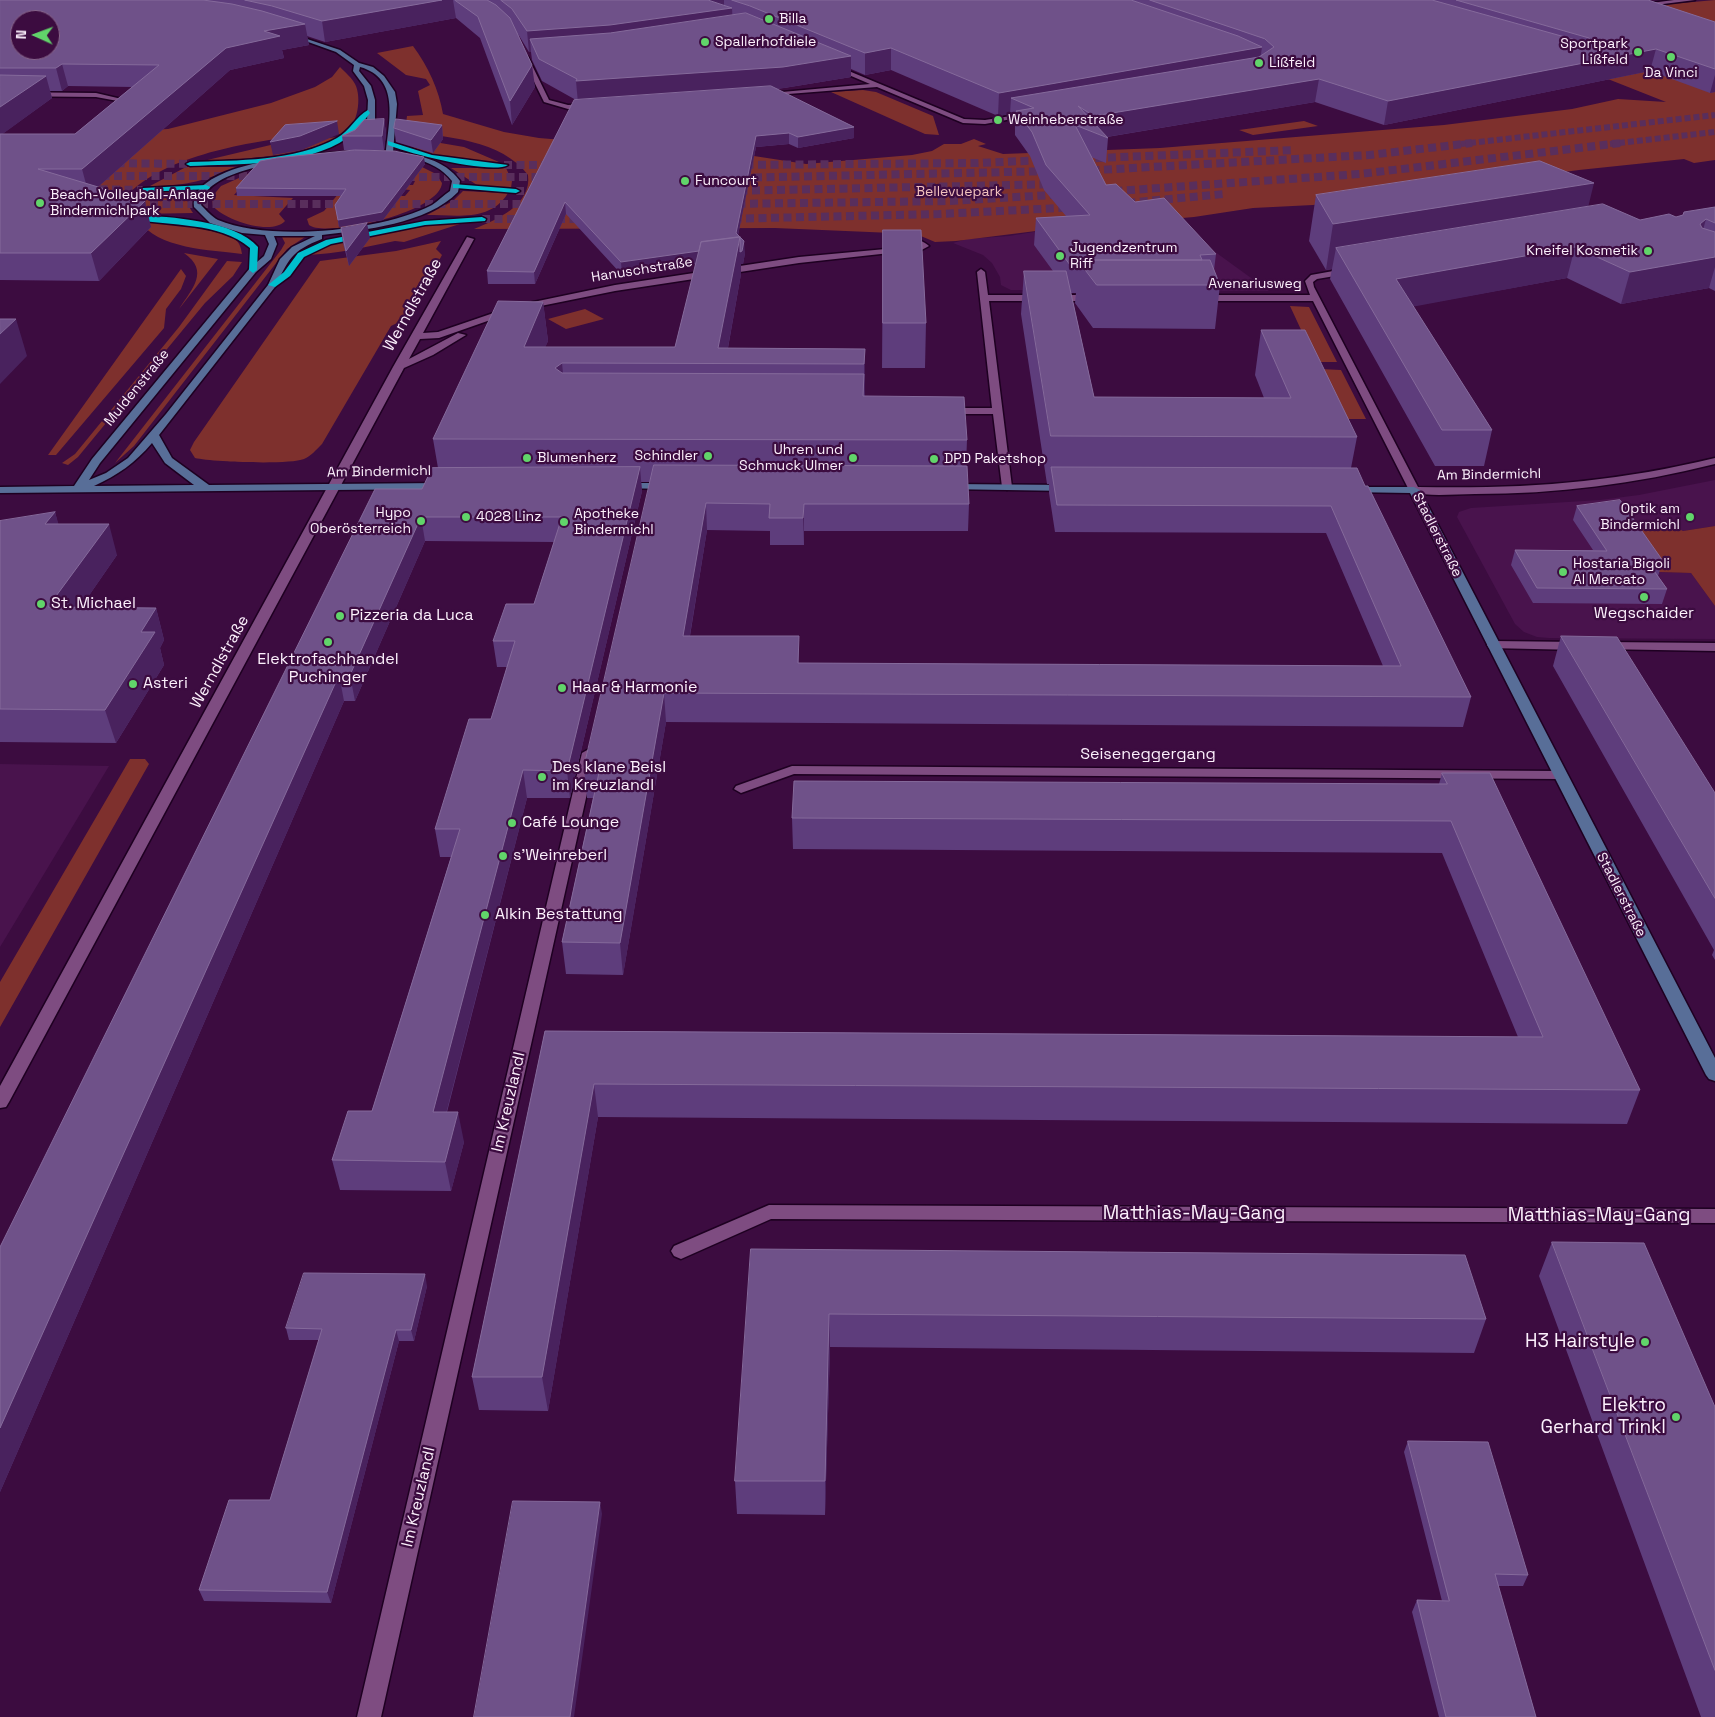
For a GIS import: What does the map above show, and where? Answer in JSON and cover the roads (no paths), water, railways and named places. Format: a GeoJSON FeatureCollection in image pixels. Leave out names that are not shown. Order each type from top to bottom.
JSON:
{"type":"FeatureCollection","features":[{"type":"Feature","properties":{"kind":"highway"},"geometry":{"type":"LineString","coordinates":[[271,162],[242,165],[190,164],[267,158],[327,146],[345,136],[368,112]]}},
{"type":"Feature","properties":{"kind":"highway"},"geometry":{"type":"LineString","coordinates":[[391,143],[416,152],[449,160],[504,165],[440,166]]}},
{"type":"Feature","properties":{"kind":"highway"},"geometry":{"type":"LineString","coordinates":[[456,186],[516,191]]}},
{"type":"Feature","properties":{"kind":"highway"},"geometry":{"type":"LineString","coordinates":[[144,190],[206,187]]}},
{"type":"Feature","properties":{"kind":"highway"},"geometry":{"type":"LineString","coordinates":[[204,216],[136,217],[188,223],[246,239],[254,247],[253,270]]}},
{"type":"Feature","properties":{"kind":"highway"},"geometry":{"type":"LineString","coordinates":[[272,285],[288,274],[302,256],[329,242],[425,223],[482,218],[411,217]]}},
{"type":"Feature","properties":{"kind":"main road"},"geometry":{"type":"LineString","coordinates":[[281,31],[329,47],[357,64],[376,72],[392,92],[394,104],[389,154]]}},
{"type":"Feature","properties":{"kind":"main road"},"geometry":{"type":"LineString","coordinates":[[323,154],[346,144],[362,132],[371,121],[368,112],[371,104],[370,92],[356,71],[357,64]]}},
{"type":"Feature","properties":{"kind":"main road"},"geometry":{"type":"LineString","coordinates":[[323,154],[389,154],[418,159],[440,166],[453,176],[456,186],[450,197],[411,217],[366,228],[332,232],[268,233],[236,228],[204,216],[199,210],[197,199],[206,187],[232,173],[271,162],[323,154]]}},
{"type":"Feature","properties":{"kind":"main road"},"geometry":{"type":"LineString","coordinates":[[78,489],[120,470],[132,460],[154,435],[272,285],[274,274],[293,250],[307,241],[332,232]]}},
{"type":"Feature","properties":{"kind":"main road","name":"Muldenstraße"},"geometry":{"type":"LineString","coordinates":[[78,489],[96,461],[253,270],[268,257],[273,249],[268,233]]}},
{"type":"Feature","properties":{"kind":"main road"},"geometry":{"type":"LineString","coordinates":[[154,435],[164,457],[181,473],[209,489]]}},
{"type":"Feature","properties":{"kind":"main road","name":"Am Bindermichl"},"geometry":{"type":"LineString","coordinates":[[0,490],[452,486]]}},
{"type":"Feature","properties":{"kind":"main road"},"geometry":{"type":"LineString","coordinates":[[611,486],[648,494],[677,486]]}},
{"type":"Feature","properties":{"kind":"main road"},"geometry":{"type":"LineString","coordinates":[[938,487],[1075,488]]}},
{"type":"Feature","properties":{"kind":"main road","name":"Am Bindermichl"},"geometry":{"type":"LineString","coordinates":[[1335,490],[1414,490]]}},
{"type":"Feature","properties":{"kind":"main road","name":"Stadlerstraße"},"geometry":{"type":"LineString","coordinates":[[1414,490],[1559,775],[1713,1067]]}},
{"type":"Feature","properties":{"kind":"street"},"geometry":{"type":"LineString","coordinates":[[1635,5],[1692,0]]}},
{"type":"Feature","properties":{"kind":"street"},"geometry":{"type":"LineString","coordinates":[[534,56],[523,53],[546,101],[568,106],[597,105]]}},
{"type":"Feature","properties":{"kind":"street"},"geometry":{"type":"LineString","coordinates":[[826,63],[952,118],[984,122],[1042,113]]}},
{"type":"Feature","properties":{"kind":"street"},"geometry":{"type":"LineString","coordinates":[[750,95],[879,86]]}},
{"type":"Feature","properties":{"kind":"street"},"geometry":{"type":"LineString","coordinates":[[0,94],[96,95],[123,100]]}},
{"type":"Feature","properties":{"kind":"street","name":"Werndlstraße"},"geometry":{"type":"LineString","coordinates":[[0,1102],[398,367],[470,239]]}},
{"type":"Feature","properties":{"kind":"street","name":"Hanuschstraße"},"geometry":{"type":"LineString","coordinates":[[416,336],[439,336],[541,302],[615,288],[746,267],[899,249]]}},
{"type":"Feature","properties":{"kind":"street","name":"Stadlerstraße"},"geometry":{"type":"LineString","coordinates":[[1363,268],[1314,277],[1309,281],[1310,287],[1414,490]]}},
{"type":"Feature","properties":{"kind":"street"},"geometry":{"type":"LineString","coordinates":[[981,272],[1006,488]]}},
{"type":"Feature","properties":{"kind":"street"},"geometry":{"type":"LineString","coordinates":[[984,298],[1103,298]]}},
{"type":"Feature","properties":{"kind":"street","name":"Avenariusweg"},"geometry":{"type":"LineString","coordinates":[[1190,298],[1316,298]]}},
{"type":"Feature","properties":{"kind":"street","name":"Hanuschstraße"},"geometry":{"type":"LineString","coordinates":[[398,367],[430,353],[483,321]]}},
{"type":"Feature","properties":{"kind":"street"},"geometry":{"type":"LineString","coordinates":[[939,410],[998,411]]}},
{"type":"Feature","properties":{"kind":"street","name":"Am Bindermichl"},"geometry":{"type":"LineString","coordinates":[[1414,490],[1479,492],[1560,489],[1640,479],[1715,461]]}},
{"type":"Feature","properties":{"kind":"street"},"geometry":{"type":"LineString","coordinates":[[1493,645],[1715,647]]}},
{"type":"Feature","properties":{"kind":"street","name":"Im Kreuzlandl"},"geometry":{"type":"LineString","coordinates":[[369,1717],[592,740]]}},
{"type":"Feature","properties":{"kind":"street","name":"Seiseneggergang"},"geometry":{"type":"LineString","coordinates":[[741,789],[792,770],[1559,775]]}},
{"type":"Feature","properties":{"kind":"street","name":"Matthias-May-Gang"},"geometry":{"type":"LineString","coordinates":[[681,1251],[769,1212],[1715,1216]]}},
{"type":"Feature","properties":{"kind":"tunnel"},"geometry":{"type":"LineString","coordinates":[[1461,144],[1715,115]]}},
{"type":"Feature","properties":{"kind":"tunnel"},"geometry":{"type":"LineString","coordinates":[[1610,144],[1715,132]]}},
{"type":"Feature","properties":{"kind":"tunnel"},"geometry":{"type":"LineString","coordinates":[[1079,171],[1369,155],[1472,143]]}},
{"type":"Feature","properties":{"kind":"tunnel"},"geometry":{"type":"LineString","coordinates":[[1102,192],[1360,174],[1621,143]]}},
{"type":"Feature","properties":{"kind":"tunnel"},"geometry":{"type":"LineString","coordinates":[[733,165],[976,163],[1295,150]]}},
{"type":"Feature","properties":{"kind":"tunnel"},"geometry":{"type":"LineString","coordinates":[[104,163],[190,164]]}},
{"type":"Feature","properties":{"kind":"tunnel"},"geometry":{"type":"LineString","coordinates":[[504,165],[560,165]]}},
{"type":"Feature","properties":{"kind":"tunnel"},"geometry":{"type":"LineString","coordinates":[[729,178],[1056,171]]}},
{"type":"Feature","properties":{"kind":"tunnel"},"geometry":{"type":"LineString","coordinates":[[89,176],[266,176]]}},
{"type":"Feature","properties":{"kind":"tunnel"},"geometry":{"type":"LineString","coordinates":[[394,177],[554,177]]}},
{"type":"Feature","properties":{"kind":"tunnel"},"geometry":{"type":"LineString","coordinates":[[727,191],[1062,184]]}},
{"type":"Feature","properties":{"kind":"tunnel"},"geometry":{"type":"LineString","coordinates":[[87,189],[143,190]]}},
{"type":"Feature","properties":{"kind":"tunnel"},"geometry":{"type":"LineString","coordinates":[[516,191],[547,191]]}},
{"type":"Feature","properties":{"kind":"tunnel"},"geometry":{"type":"LineString","coordinates":[[725,204],[950,201],[1069,194]]}},
{"type":"Feature","properties":{"kind":"tunnel"},"geometry":{"type":"LineString","coordinates":[[1115,204],[1224,194]]}},
{"type":"Feature","properties":{"kind":"tunnel"},"geometry":{"type":"LineString","coordinates":[[125,204],[542,204]]}},
{"type":"Feature","properties":{"kind":"tunnel"},"geometry":{"type":"LineString","coordinates":[[721,219],[939,214],[1080,207]]}},
{"type":"Feature","properties":{"kind":"tunnel"},"geometry":{"type":"LineString","coordinates":[[482,219],[590,219]]}},
{"type":"Feature","properties":{"kind":"place","name":"Billa"},"geometry":{"type":"Point","coordinates":[769,19]}},
{"type":"Feature","properties":{"kind":"place","name":"Spallerhofdiele"},"geometry":{"type":"Point","coordinates":[705,42]}},
{"type":"Feature","properties":{"kind":"place","name":"Sportpark Lißfeld"},"geometry":{"type":"Point","coordinates":[1638,52]}},
{"type":"Feature","properties":{"kind":"place","name":"Da Vinci"},"geometry":{"type":"Point","coordinates":[1671,57]}},
{"type":"Feature","properties":{"kind":"place","name":"Lißfeld"},"geometry":{"type":"Point","coordinates":[1259,63]}},
{"type":"Feature","properties":{"kind":"place","name":"Weinheberstraße"},"geometry":{"type":"Point","coordinates":[998,120]}},
{"type":"Feature","properties":{"kind":"place","name":"Funcourt"},"geometry":{"type":"Point","coordinates":[685,181]}},
{"type":"Feature","properties":{"kind":"place","name":"Beach-Volleyball-Anlage Bindermichlpark"},"geometry":{"type":"Point","coordinates":[40,203]}},
{"type":"Feature","properties":{"kind":"place","name":"Kneifel Kosmetik"},"geometry":{"type":"Point","coordinates":[1648,251]}},
{"type":"Feature","properties":{"kind":"place","name":"Jugendzentrum Riff"},"geometry":{"type":"Point","coordinates":[1060,256]}},
{"type":"Feature","properties":{"kind":"place","name":"Schindler"},"geometry":{"type":"Point","coordinates":[708,456]}},
{"type":"Feature","properties":{"kind":"place","name":"Blumenherz"},"geometry":{"type":"Point","coordinates":[527,458]}},
{"type":"Feature","properties":{"kind":"place","name":"Uhren und Schmuck Ulmer"},"geometry":{"type":"Point","coordinates":[853,458]}},
{"type":"Feature","properties":{"kind":"place","name":"DPD Paketshop"},"geometry":{"type":"Point","coordinates":[934,459]}},
{"type":"Feature","properties":{"kind":"place","name":"4028 Linz"},"geometry":{"type":"Point","coordinates":[466,517]}},
{"type":"Feature","properties":{"kind":"place","name":"Optik am Bindermichl"},"geometry":{"type":"Point","coordinates":[1690,517]}},
{"type":"Feature","properties":{"kind":"place","name":"Hypo Oberösterreich"},"geometry":{"type":"Point","coordinates":[421,521]}},
{"type":"Feature","properties":{"kind":"place","name":"Apotheke Bindermichl"},"geometry":{"type":"Point","coordinates":[564,522]}},
{"type":"Feature","properties":{"kind":"place","name":"Hostaria Bigoli Al Mercato"},"geometry":{"type":"Point","coordinates":[1563,572]}},
{"type":"Feature","properties":{"kind":"place","name":"Wegschaider"},"geometry":{"type":"Point","coordinates":[1644,597]}},
{"type":"Feature","properties":{"kind":"place","name":"St. Michael"},"geometry":{"type":"Point","coordinates":[41,604]}},
{"type":"Feature","properties":{"kind":"place","name":"Pizzeria da Luca"},"geometry":{"type":"Point","coordinates":[340,616]}},
{"type":"Feature","properties":{"kind":"place","name":"Elektrofachhandel Puchinger"},"geometry":{"type":"Point","coordinates":[328,642]}},
{"type":"Feature","properties":{"kind":"place","name":"Asteri"},"geometry":{"type":"Point","coordinates":[133,684]}},
{"type":"Feature","properties":{"kind":"place","name":"Haar & Harmonie"},"geometry":{"type":"Point","coordinates":[562,688]}},
{"type":"Feature","properties":{"kind":"place","name":"Des klane Beisl im Kreuzlandl"},"geometry":{"type":"Point","coordinates":[542,777]}},
{"type":"Feature","properties":{"kind":"place","name":"Café Lounge"},"geometry":{"type":"Point","coordinates":[512,823]}},
{"type":"Feature","properties":{"kind":"place","name":"s'Weinreberl"},"geometry":{"type":"Point","coordinates":[503,856]}},
{"type":"Feature","properties":{"kind":"place","name":"Alkin Bestattung"},"geometry":{"type":"Point","coordinates":[485,915]}},
{"type":"Feature","properties":{"kind":"place","name":"H3 Hairstyle"},"geometry":{"type":"Point","coordinates":[1645,1342]}},
{"type":"Feature","properties":{"kind":"place","name":"Elektro Gerhard Trinkl"},"geometry":{"type":"Point","coordinates":[1676,1417]}},
{"type":"Feature","properties":{"kind":"park label","name":"Bellevuepark"},"geometry":{"type":"Point","coordinates":[959,192]}}]}
